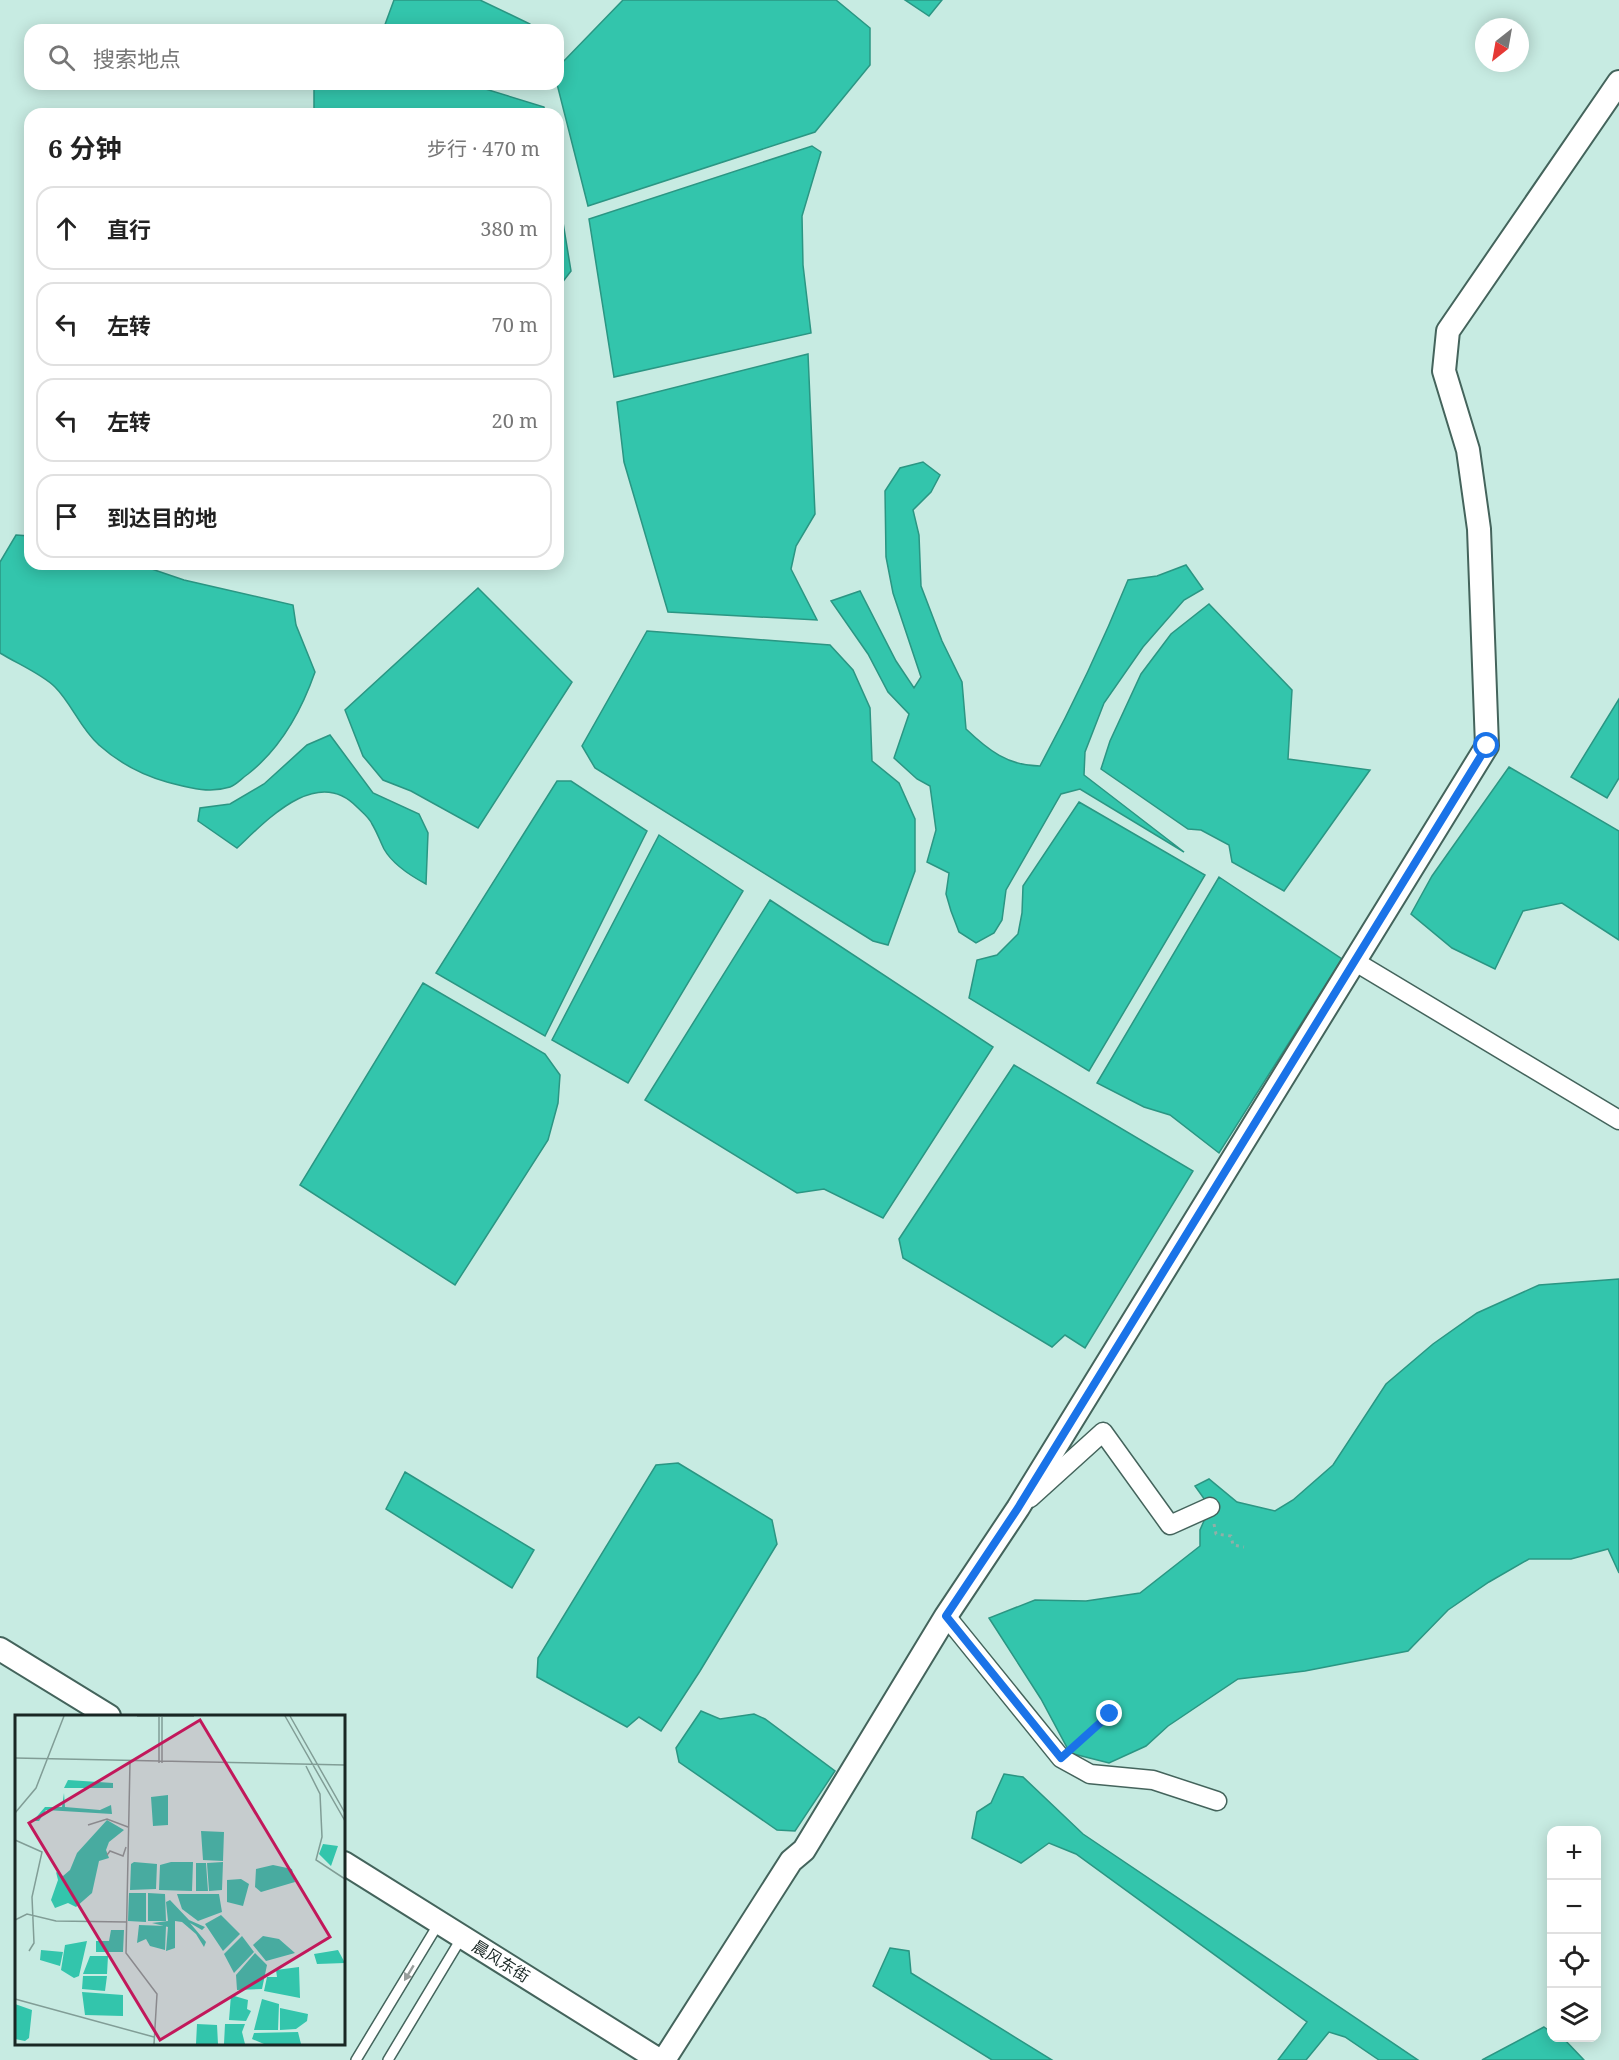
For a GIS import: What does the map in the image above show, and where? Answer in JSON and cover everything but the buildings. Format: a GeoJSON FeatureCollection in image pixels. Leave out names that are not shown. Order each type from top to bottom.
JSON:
{"type":"FeatureCollection","features":[{"type":"Feature","properties":{"kind":"street"},"geometry":{"type":"LineString","coordinates":[[662,2060],[791,1861],[804,1850],[946,1616],[1018,1508],[1487,746],[1479,529],[1468,450],[1444,371],[1448,331],[1619,82]]}},
{"type":"Feature","properties":{"kind":"street"},"geometry":{"type":"LineString","coordinates":[[1354,961],[1619,1120]]}},
{"type":"Feature","properties":{"kind":"street"},"geometry":{"type":"LineString","coordinates":[[1018,1508],[1104,1432],[1170,1525],[1210,1508]]}},
{"type":"Feature","properties":{"kind":"street"},"geometry":{"type":"LineString","coordinates":[[946,1616],[1061,1758],[1090,1774],[1153,1780],[1217,1802]]}},
{"type":"Feature","properties":{"kind":"street"},"geometry":{"type":"LineString","coordinates":[[0,1649],[107,1715]]}},
{"type":"Feature","properties":{"kind":"street","name":"晨风东街"},"geometry":{"type":"LineString","coordinates":[[345,1864],[662,2060]]}},
{"type":"Feature","properties":{"kind":"lane"},"geometry":{"type":"LineString","coordinates":[[356,2060],[439,1923]]}},
{"type":"Feature","properties":{"kind":"lane"},"geometry":{"type":"LineString","coordinates":[[388,2060],[462,1937]]}},
{"type":"Feature","properties":{"kind":"path"},"geometry":{"type":"LineString","coordinates":[[1210,1508],[1216,1534],[1231,1536],[1233,1545],[1244,1546]]}},
{"type":"Feature","properties":{"kind":"path"},"geometry":{"type":"LineString","coordinates":[[1061,1758],[1110,1714]]}},
{"type":"Feature","properties":{"kind":"shaded area"},"geometry":{"type":"Polygon","coordinates":[[[394,0],[480,0],[530,24],[385,24],[394,0]]]}},
{"type":"Feature","properties":{"kind":"shaded area"},"geometry":{"type":"Polygon","coordinates":[[[623,0],[836,0],[870,28],[870,65],[815,132],[588,206],[559,90],[564,90],[564,61],[623,0]]]}},
{"type":"Feature","properties":{"kind":"shaded area"},"geometry":{"type":"Polygon","coordinates":[[[905,0],[942,0],[929,16],[905,0]]]}},
{"type":"Feature","properties":{"kind":"shaded area"},"geometry":{"type":"Polygon","coordinates":[[[314,90],[489,90],[544,108],[314,108],[314,90]]]}},
{"type":"Feature","properties":{"kind":"shaded area"},"geometry":{"type":"Polygon","coordinates":[[[812,146],[821,152],[802,216],[803,265],[811,333],[614,377],[589,219],[812,146]]]}},
{"type":"Feature","properties":{"kind":"shaded area"},"geometry":{"type":"Polygon","coordinates":[[[564,228],[571,271],[564,280],[564,228]]]}},
{"type":"Feature","properties":{"kind":"shaded area"},"geometry":{"type":"Polygon","coordinates":[[[808,354],[815,514],[796,546],[791,569],[817,620],[668,612],[624,462],[617,402],[808,354]]]}},
{"type":"Feature","properties":{"kind":"shaded area"},"geometry":{"type":"Polygon","coordinates":[[[923,462],[940,475],[931,492],[913,510],[919,535],[921,586],[942,641],[962,682],[966,729],[982,744],[1008,760],[1040,766],[1087,674],[1128,580],[1157,576],[1186,565],[1203,589],[1184,600],[1143,647],[1104,703],[1085,752],[1084,775],[1184,852],[1080,789],[1061,794],[1006,890],[1002,920],[994,933],[976,943],[959,932],[946,894],[949,873],[927,862],[936,830],[930,786],[917,779],[894,758],[909,714],[888,692],[868,654],[831,601],[860,591],[896,661],[914,688],[921,677],[893,593],[886,557],[885,491],[900,468],[923,462]]]}},
{"type":"Feature","properties":{"kind":"shaded area"},"geometry":{"type":"Polygon","coordinates":[[[16,535],[24,536],[24,570],[155,570],[184,580],[293,605],[296,625],[315,672],[296,715],[280,741],[260,764],[232,786],[206,790],[148,776],[122,762],[99,745],[50,682],[0,653],[0,562],[16,535]]]}},
{"type":"Feature","properties":{"kind":"shaded area"},"geometry":{"type":"Polygon","coordinates":[[[478,588],[572,682],[478,828],[411,791],[383,780],[363,756],[345,710],[478,588]]]}},
{"type":"Feature","properties":{"kind":"shaded area"},"geometry":{"type":"Polygon","coordinates":[[[1209,604],[1292,690],[1288,759],[1370,770],[1284,891],[1232,862],[1229,845],[1201,830],[1188,829],[1101,769],[1110,741],[1141,674],[1171,634],[1209,604]]]}},
{"type":"Feature","properties":{"kind":"shaded area"},"geometry":{"type":"Polygon","coordinates":[[[647,631],[830,645],[853,670],[870,708],[872,761],[899,783],[915,819],[915,871],[888,945],[873,941],[595,768],[582,746],[647,631]]]}},
{"type":"Feature","properties":{"kind":"shaded area"},"geometry":{"type":"Polygon","coordinates":[[[1619,699],[1619,778],[1607,798],[1571,777],[1619,699]]]}},
{"type":"Feature","properties":{"kind":"shaded area"},"geometry":{"type":"Polygon","coordinates":[[[330,735],[373,793],[419,814],[428,833],[426,884],[408,874],[392,860],[369,819],[342,796],[325,792],[309,794],[277,812],[237,848],[198,821],[200,808],[230,804],[264,784],[307,745],[330,735]]]}},
{"type":"Feature","properties":{"kind":"shaded area"},"geometry":{"type":"Polygon","coordinates":[[[1509,767],[1619,831],[1619,940],[1562,903],[1523,911],[1495,969],[1452,948],[1411,914],[1432,876],[1509,767]]]}},
{"type":"Feature","properties":{"kind":"shaded area"},"geometry":{"type":"Polygon","coordinates":[[[557,781],[571,781],[647,831],[545,1036],[436,973],[557,781]]]}},
{"type":"Feature","properties":{"kind":"shaded area"},"geometry":{"type":"Polygon","coordinates":[[[1079,802],[1205,875],[1089,1071],[969,998],[977,960],[997,955],[1018,934],[1022,913],[1023,886],[1079,802]]]}},
{"type":"Feature","properties":{"kind":"shaded area"},"geometry":{"type":"Polygon","coordinates":[[[659,835],[743,891],[628,1083],[552,1040],[659,835]]]}},
{"type":"Feature","properties":{"kind":"shaded area"},"geometry":{"type":"Polygon","coordinates":[[[1219,877],[1342,959],[1219,1153],[1170,1115],[1144,1107],[1097,1083],[1219,877]]]}},
{"type":"Feature","properties":{"kind":"shaded area"},"geometry":{"type":"Polygon","coordinates":[[[770,900],[993,1047],[883,1218],[824,1189],[797,1193],[645,1100],[770,900]]]}},
{"type":"Feature","properties":{"kind":"shaded area"},"geometry":{"type":"Polygon","coordinates":[[[423,983],[545,1054],[560,1075],[558,1103],[548,1140],[455,1285],[300,1185],[423,983]]]}},
{"type":"Feature","properties":{"kind":"shaded area"},"geometry":{"type":"Polygon","coordinates":[[[1014,1065],[1193,1171],[1085,1348],[1065,1335],[1052,1347],[903,1258],[899,1239],[1014,1065]]]}},
{"type":"Feature","properties":{"kind":"shaded area"},"geometry":{"type":"Polygon","coordinates":[[[1619,1279],[1619,1573],[1608,1549],[1571,1559],[1529,1559],[1489,1582],[1448,1610],[1408,1651],[1305,1671],[1238,1679],[1168,1726],[1146,1746],[1109,1763],[1070,1753],[1041,1699],[989,1618],[1035,1600],[1086,1601],[1140,1593],[1200,1546],[1200,1530],[1210,1507],[1195,1486],[1209,1479],[1237,1502],[1275,1511],[1293,1500],[1333,1465],[1386,1384],[1433,1344],[1477,1313],[1539,1285],[1619,1279]]]}},
{"type":"Feature","properties":{"kind":"shaded area"},"geometry":{"type":"Polygon","coordinates":[[[678,1463],[772,1520],[777,1544],[661,1731],[639,1717],[627,1727],[537,1677],[538,1658],[656,1465],[678,1463]]]}},
{"type":"Feature","properties":{"kind":"shaded area"},"geometry":{"type":"Polygon","coordinates":[[[405,1472],[534,1550],[512,1588],[386,1509],[405,1472]]]}},
{"type":"Feature","properties":{"kind":"shaded area"},"geometry":{"type":"Polygon","coordinates":[[[701,1711],[720,1719],[754,1714],[765,1719],[835,1771],[795,1831],[777,1830],[679,1762],[676,1748],[701,1711]]]}},
{"type":"Feature","properties":{"kind":"shaded area"},"geometry":{"type":"Polygon","coordinates":[[[1004,1774],[1023,1777],[1083,1834],[1418,2060],[1379,2060],[1345,2037],[1329,2032],[1306,2060],[1278,2060],[1307,2022],[1076,1854],[1049,1843],[1021,1863],[972,1838],[977,1812],[991,1803],[1004,1774]]]}},
{"type":"Feature","properties":{"kind":"shaded area"},"geometry":{"type":"Polygon","coordinates":[[[890,1948],[909,1951],[911,1973],[1052,2060],[992,2060],[873,1986],[890,1948]]]}},
{"type":"Feature","properties":{"kind":"shaded area"},"geometry":{"type":"Polygon","coordinates":[[[1544,2027],[1547,2029],[1547,2042],[1567,2042],[1584,2060],[1482,2060],[1544,2027]]]}},
{"type":"Feature","properties":{"kind":"route"},"geometry":{"type":"LineString","coordinates":[[1110,1714],[1061,1758],[946,1616],[1018,1508],[1487,746]]}}]}
